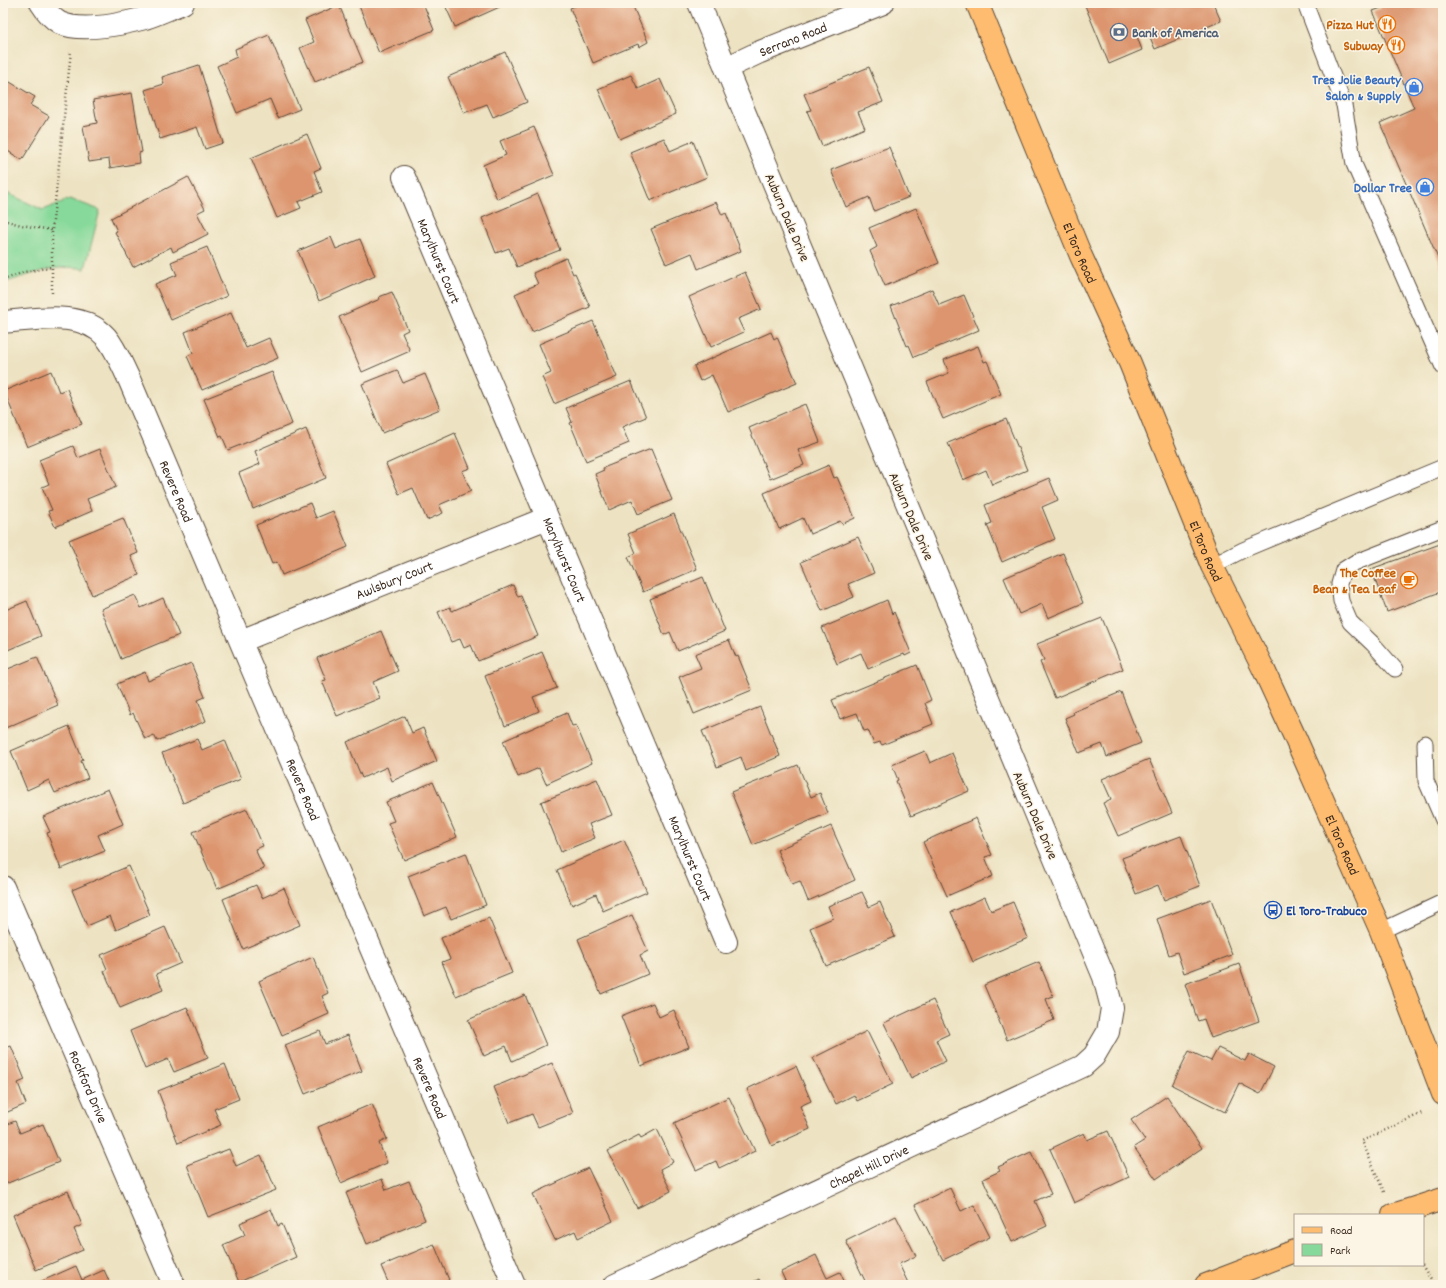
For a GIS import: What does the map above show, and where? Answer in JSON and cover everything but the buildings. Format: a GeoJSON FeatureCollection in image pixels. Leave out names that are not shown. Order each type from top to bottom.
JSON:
{"type":"FeatureCollection","features":[{"type":"Feature","properties":{"kind":"main road","name":"El Toro Road"},"geometry":{"type":"LineString","coordinates":[[977,3],[1081,256],[1130,363],[1212,566],[1263,668],[1381,931],[1436,1102]]}},
{"type":"Feature","properties":{"kind":"main road"},"geometry":{"type":"LineString","coordinates":[[1396,1214],[1443,1199]]}},
{"type":"Feature","properties":{"kind":"main road"},"geometry":{"type":"LineString","coordinates":[[1206,1285],[1294,1251]]}},
{"type":"Feature","properties":{"kind":"street"},"geometry":{"type":"LineString","coordinates":[[41,3],[47,12],[54,18],[60,22],[77,27],[110,25],[146,18],[183,3]]}},
{"type":"Feature","properties":{"kind":"street","name":"Auburn Dale Drive"},"geometry":{"type":"LineString","coordinates":[[699,3],[1104,977],[1112,1008],[1108,1032]]}},
{"type":"Feature","properties":{"kind":"street","name":"Serrano Road"},"geometry":{"type":"LineString","coordinates":[[726,68],[760,52],[883,3]]}},
{"type":"Feature","properties":{"kind":"street","name":"Marylhurst Court"},"geometry":{"type":"LineString","coordinates":[[404,177],[726,942]]}},
{"type":"Feature","properties":{"kind":"street","name":"Revere Road"},"geometry":{"type":"LineString","coordinates":[[3,322],[59,319],[79,321],[94,327],[105,336],[116,351],[241,641],[514,1285]]}},
{"type":"Feature","properties":{"kind":"street","name":"Awlsbury Court"},"geometry":{"type":"LineString","coordinates":[[241,641],[547,518]]}},
{"type":"Feature","properties":{"kind":"street","name":"Rockford Drive"},"geometry":{"type":"LineString","coordinates":[[3,887],[174,1285]]}},
{"type":"Feature","properties":{"kind":"street","name":"Chapel Hill Drive"},"geometry":{"type":"LineString","coordinates":[[615,1285],[1083,1066],[1094,1056],[1108,1032]]}},
{"type":"Feature","properties":{"kind":"lane"},"geometry":{"type":"LineString","coordinates":[[1306,3],[1344,105],[1354,164],[1443,366]]}},
{"type":"Feature","properties":{"kind":"lane"},"geometry":{"type":"LineString","coordinates":[[1212,566],[1244,550],[1443,467]]}},
{"type":"Feature","properties":{"kind":"lane"},"geometry":{"type":"LineString","coordinates":[[1396,669],[1350,622],[1341,602],[1339,584],[1343,570],[1354,563],[1443,528]]}},
{"type":"Feature","properties":{"kind":"lane"},"geometry":{"type":"LineString","coordinates":[[1425,743],[1426,781],[1443,820]]}},
{"type":"Feature","properties":{"kind":"lane"},"geometry":{"type":"LineString","coordinates":[[1381,931],[1443,902]]}},
{"type":"Feature","properties":{"kind":"path"},"geometry":{"type":"LineString","coordinates":[[59,319],[52,266],[52,230],[77,27]]}},
{"type":"Feature","properties":{"kind":"path"},"geometry":{"type":"LineString","coordinates":[[3,220],[21,225],[52,230]]}},
{"type":"Feature","properties":{"kind":"path"},"geometry":{"type":"LineString","coordinates":[[3,280],[24,272],[52,266]]}},
{"type":"Feature","properties":{"kind":"path"},"geometry":{"type":"LineString","coordinates":[[1393,1214],[1362,1141],[1436,1102]]}},
{"type":"Feature","properties":{"kind":"path"},"geometry":{"type":"LineString","coordinates":[[1423,1266],[1434,1285]]}},
{"type":"Feature","properties":{"kind":"green space"},"geometry":{"type":"Polygon","coordinates":[[[3,191],[43,210],[70,199],[100,210],[85,269],[54,269],[33,273],[3,283],[3,191]]]}},
{"type":"Feature","properties":{"kind":"place","name":"Pizza Hut"},"geometry":{"type":"Point","coordinates":[1387,24]}},
{"type":"Feature","properties":{"kind":"place","name":"Bank of America"},"geometry":{"type":"Point","coordinates":[1119,32]}},
{"type":"Feature","properties":{"kind":"place","name":"Subway"},"geometry":{"type":"Point","coordinates":[1396,45]}},
{"type":"Feature","properties":{"kind":"place","name":"Tres Jolie Beauty Salon & Supply"},"geometry":{"type":"Point","coordinates":[1414,87]}},
{"type":"Feature","properties":{"kind":"place","name":"Dollar Tree"},"geometry":{"type":"Point","coordinates":[1425,187]}},
{"type":"Feature","properties":{"kind":"place","name":"The Coffee Bean & Tea Leaf"},"geometry":{"type":"Point","coordinates":[1409,580]}},
{"type":"Feature","properties":{"kind":"place","name":"El Toro-Trabuco"},"geometry":{"type":"Point","coordinates":[1273,910]}}]}
